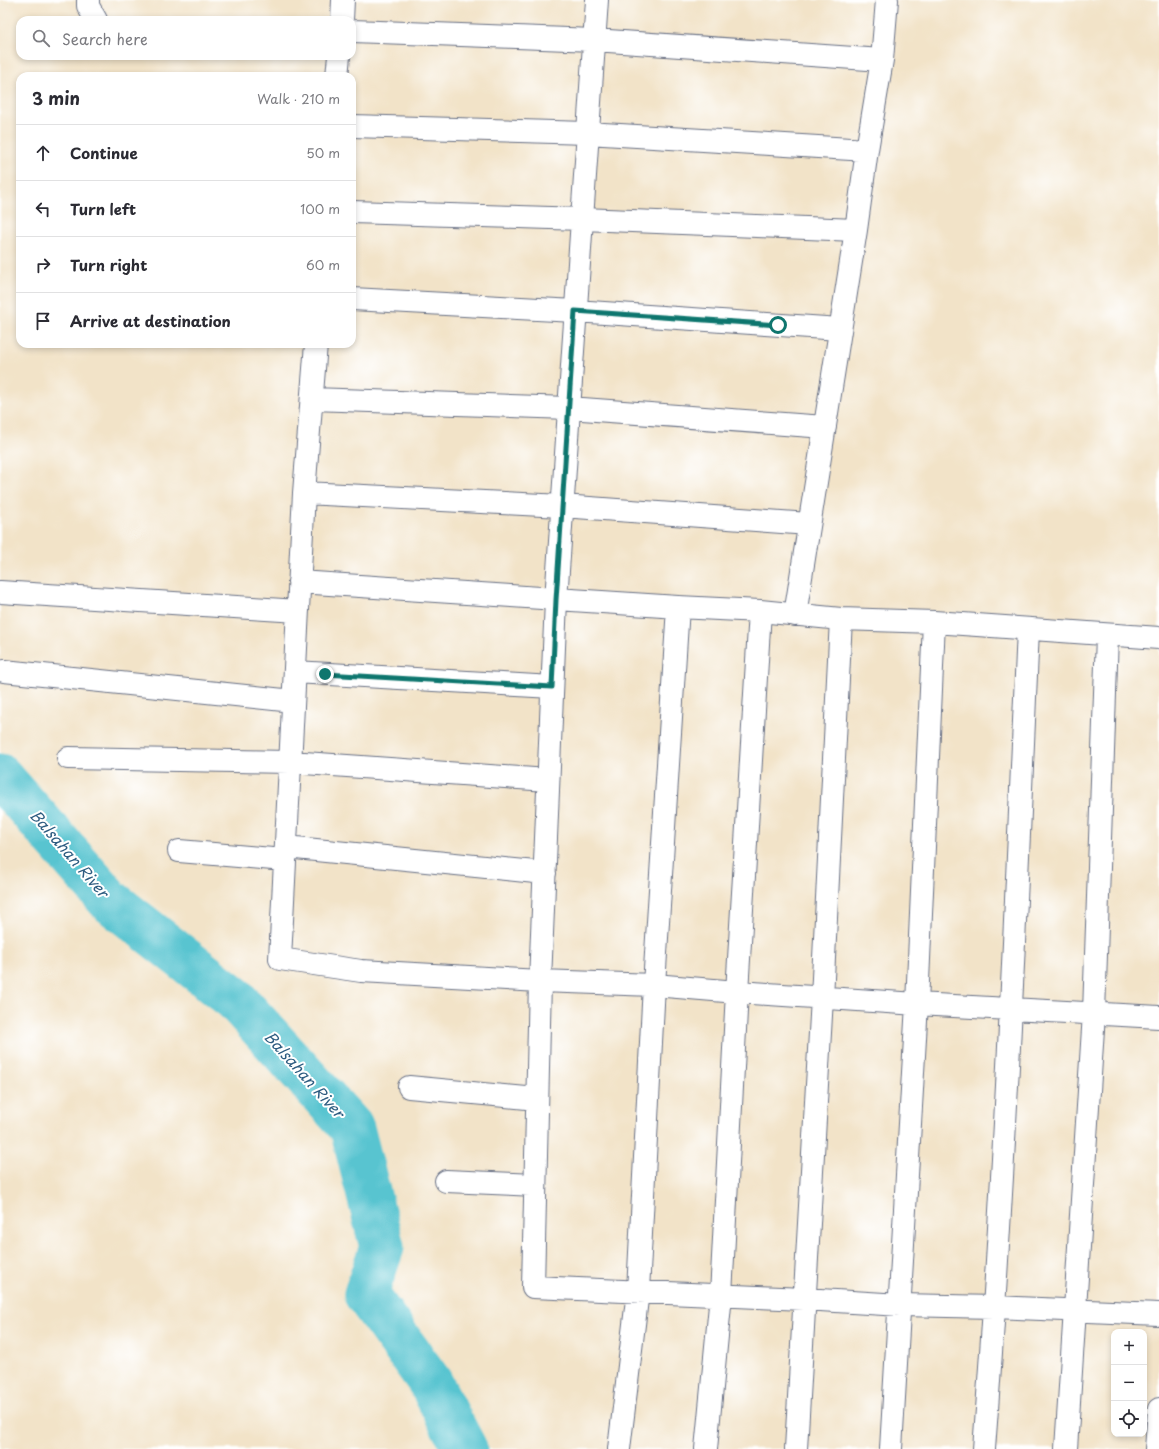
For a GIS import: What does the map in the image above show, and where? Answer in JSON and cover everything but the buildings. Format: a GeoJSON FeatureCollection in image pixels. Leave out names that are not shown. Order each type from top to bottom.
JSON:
{"type":"FeatureCollection","features":[{"type":"Feature","properties":{"kind":"street"},"geometry":{"type":"LineString","coordinates":[[88,0],[88,6],[94,16]]}},
{"type":"Feature","properties":{"kind":"street"},"geometry":{"type":"LineString","coordinates":[[342,16],[343,0]]}},
{"type":"Feature","properties":{"kind":"street"},"geometry":{"type":"LineString","coordinates":[[597,0],[556,600],[540,981],[532,1287],[720,1294],[900,1305],[995,1307],[1159,1314]]}},
{"type":"Feature","properties":{"kind":"street"},"geometry":{"type":"LineString","coordinates":[[795,615],[882,60],[887,0]]}},
{"type":"Feature","properties":{"kind":"street"},"geometry":{"type":"LineString","coordinates":[[356,31],[594,40],[882,60]]}},
{"type":"Feature","properties":{"kind":"street"},"geometry":{"type":"LineString","coordinates":[[337,72],[339,60]]}},
{"type":"Feature","properties":{"kind":"street"},"geometry":{"type":"LineString","coordinates":[[356,126],[587,133],[867,150]]}},
{"type":"Feature","properties":{"kind":"street"},"geometry":{"type":"LineString","coordinates":[[356,212],[582,219],[856,230]]}},
{"type":"Feature","properties":{"kind":"street"},"geometry":{"type":"LineString","coordinates":[[356,299],[575,311],[840,329]]}},
{"type":"Feature","properties":{"kind":"street"},"geometry":{"type":"LineString","coordinates":[[316,348],[304,493],[280,959],[361,971],[540,981],[654,985],[822,998],[1159,1017]]}},
{"type":"Feature","properties":{"kind":"street"},"geometry":{"type":"LineString","coordinates":[[312,399],[569,408],[825,427]]}},
{"type":"Feature","properties":{"kind":"street"},"geometry":{"type":"LineString","coordinates":[[304,493],[562,506],[809,524]]}},
{"type":"Feature","properties":{"kind":"street"},"geometry":{"type":"LineString","coordinates":[[300,582],[556,600],[760,611],[841,618],[934,622],[1159,638]]}},
{"type":"Feature","properties":{"kind":"street"},"geometry":{"type":"LineString","coordinates":[[0,592],[298,612]]}},
{"type":"Feature","properties":{"kind":"street"},"geometry":{"type":"LineString","coordinates":[[619,1449],[638,1291],[654,985],[678,607]]}},
{"type":"Feature","properties":{"kind":"street"},"geometry":{"type":"LineString","coordinates":[[706,1449],[720,1294],[760,611]]}},
{"type":"Feature","properties":{"kind":"street"},"geometry":{"type":"LineString","coordinates":[[796,1449],[822,998],[841,618]]}},
{"type":"Feature","properties":{"kind":"street"},"geometry":{"type":"LineString","coordinates":[[891,1449],[917,1004],[934,622]]}},
{"type":"Feature","properties":{"kind":"street"},"geometry":{"type":"LineString","coordinates":[[984,1449],[995,1307],[1012,1008],[1028,629]]}},
{"type":"Feature","properties":{"kind":"street"},"geometry":{"type":"LineString","coordinates":[[1066,1449],[1094,1013],[1107,634]]}},
{"type":"Feature","properties":{"kind":"street"},"geometry":{"type":"LineString","coordinates":[[4,671],[293,701]]}},
{"type":"Feature","properties":{"kind":"street"},"geometry":{"type":"LineString","coordinates":[[295,672],[552,687]]}},
{"type":"Feature","properties":{"kind":"street"},"geometry":{"type":"LineString","coordinates":[[68,758],[290,762],[548,780]]}},
{"type":"Feature","properties":{"kind":"street"},"geometry":{"type":"LineString","coordinates":[[179,851],[285,854],[545,873]]}},
{"type":"Feature","properties":{"kind":"street"},"geometry":{"type":"LineString","coordinates":[[409,1087],[537,1099]]}},
{"type":"Feature","properties":{"kind":"street"},"geometry":{"type":"LineString","coordinates":[[446,1181],[535,1185]]}},
{"type":"Feature","properties":{"kind":"street"},"geometry":{"type":"LineString","coordinates":[[1156,1449],[1159,1409]]}},
{"type":"Feature","properties":{"kind":"waterway","name":"Balsahan River"},"geometry":{"type":"LineString","coordinates":[[0,776],[110,901],[235,999],[352,1128],[382,1247],[366,1294],[430,1382],[465,1449]]}},
{"type":"Feature","properties":{"kind":"route"},"geometry":{"type":"LineString","coordinates":[[325,674],[552,687],[556,600],[575,311],[778,325]]}}]}
